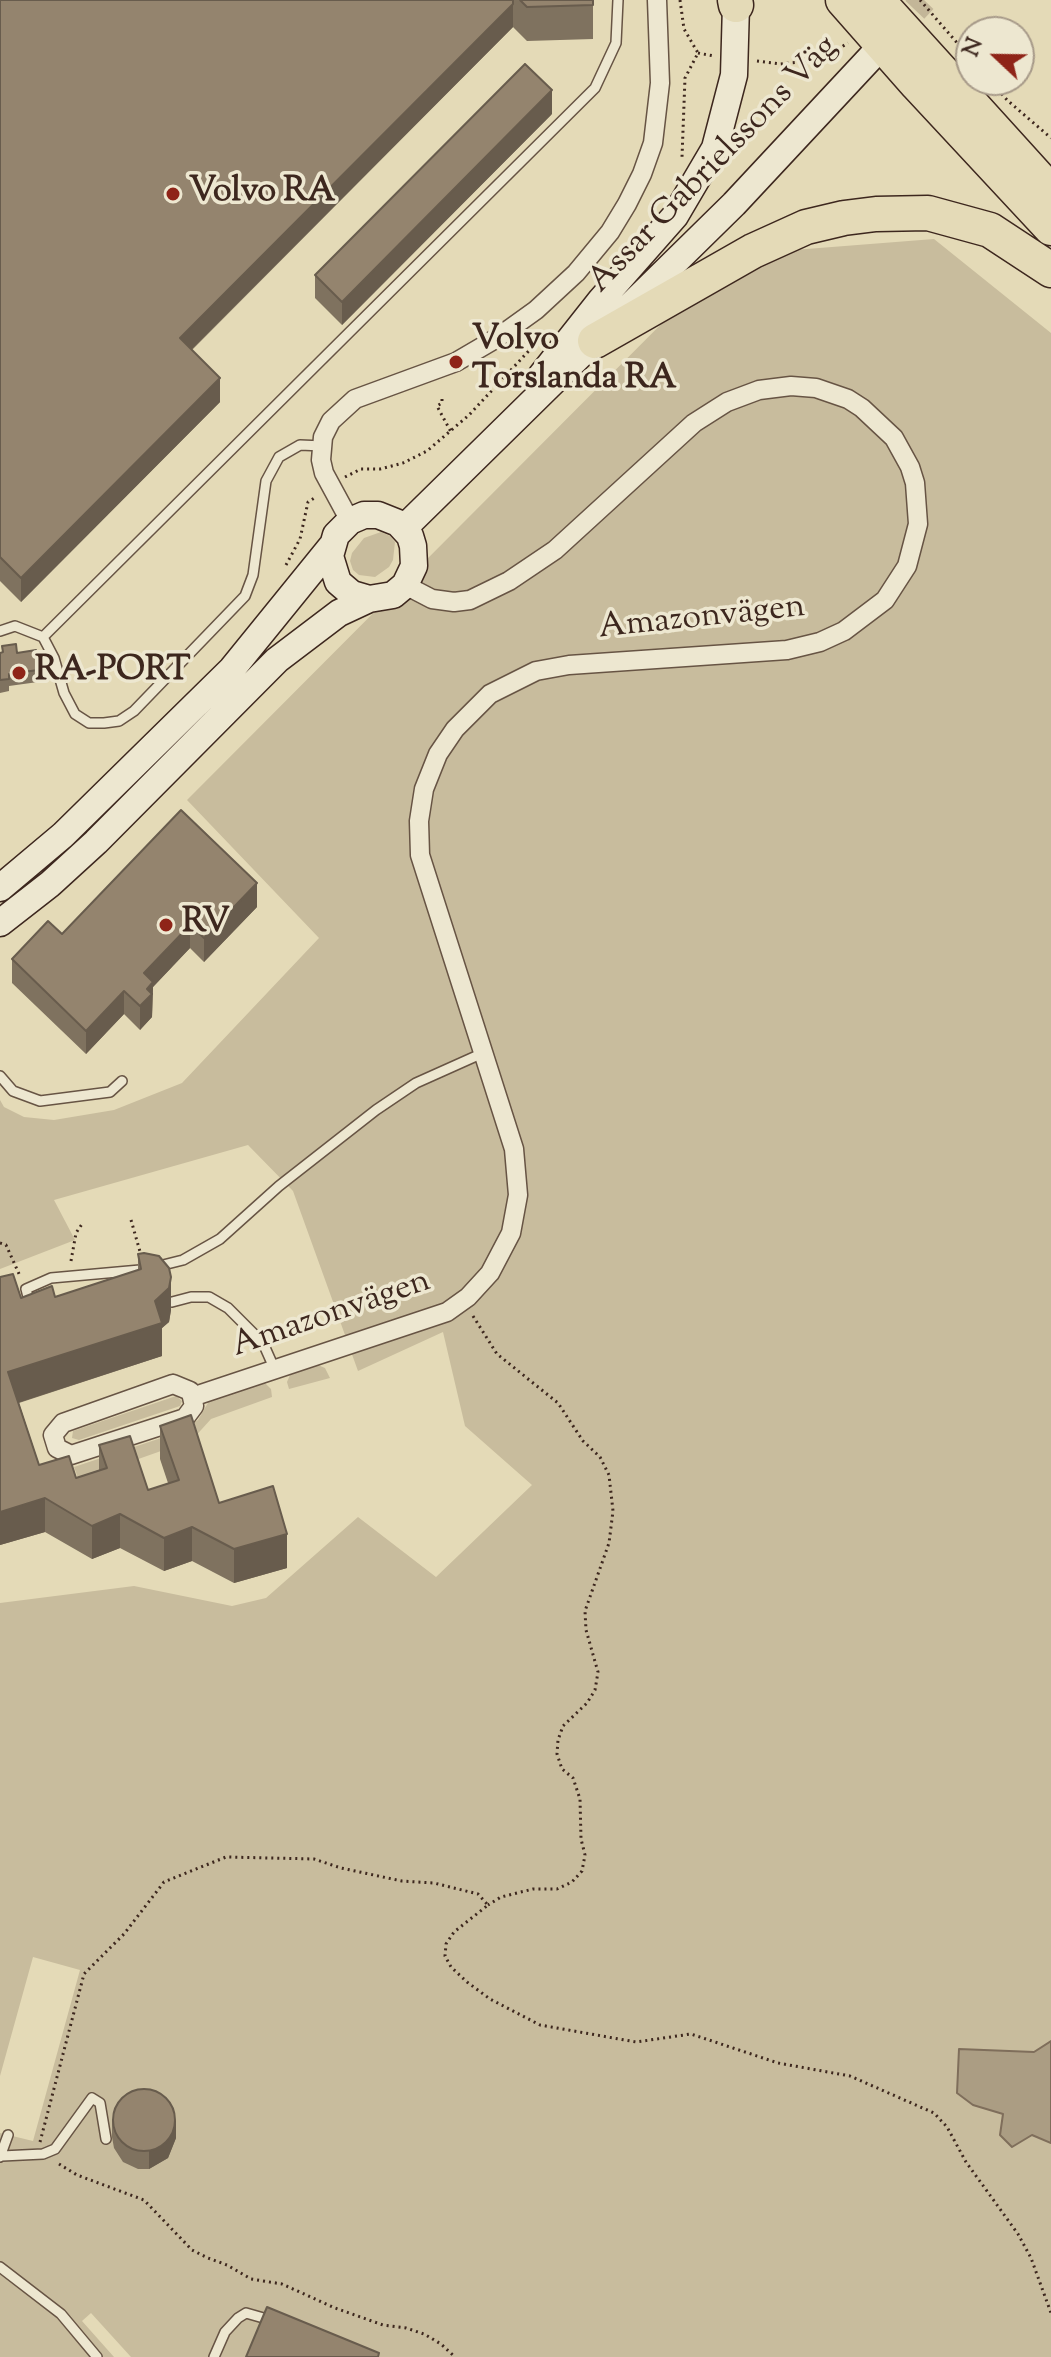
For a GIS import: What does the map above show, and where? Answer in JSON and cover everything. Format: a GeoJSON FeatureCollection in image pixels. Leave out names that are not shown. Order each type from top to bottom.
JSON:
{"type":"FeatureCollection","features":[{"type":"Feature","properties":{"kind":"highway"},"geometry":{"type":"LineString","coordinates":[[843,0],[1051,228]]}},
{"type":"Feature","properties":{"kind":"highway"},"geometry":{"type":"LineString","coordinates":[[877,0],[1051,192]]}},
{"type":"Feature","properties":{"kind":"highway"},"geometry":{"type":"LineString","coordinates":[[595,341],[753,251],[806,227],[844,218],[928,213],[990,230],[1051,270]]}},
{"type":"Feature","properties":{"kind":"street"},"geometry":{"type":"LineString","coordinates":[[350,521],[331,487],[321,460],[323,437],[331,421],[355,399],[456,362],[497,338],[536,310],[576,273],[610,232],[642,174],[653,143],[660,83],[657,0]]}},
{"type":"Feature","properties":{"kind":"street","name":"Assar Gabrielssons Väg"},"geometry":{"type":"LineString","coordinates":[[506,429],[552,360],[675,216],[709,160],[724,120],[734,75],[736,2]]}},
{"type":"Feature","properties":{"kind":"street","name":"Assar Gabrielssons Väg"},"geometry":{"type":"LineString","coordinates":[[404,528],[762,176],[866,44]]}},
{"type":"Feature","properties":{"kind":"street","name":"Amazonvägen"},"geometry":{"type":"LineString","coordinates":[[192,1397],[432,1319],[463,1301],[486,1278],[499,1258],[513,1225],[518,1195],[514,1149],[425,878],[419,846],[424,789],[438,754],[455,729],[490,694],[536,671],[569,665],[787,650],[820,642],[844,631],[885,600],[907,566],[918,524],[915,483],[894,438],[862,408],[825,390],[775,386],[733,398],[694,423],[555,550],[509,581],[470,600],[454,602],[432,599],[405,585]]}},
{"type":"Feature","properties":{"kind":"street"},"geometry":{"type":"LineString","coordinates":[[0,888],[63,835],[232,669],[350,521],[364,515],[378,515],[392,519],[404,528],[410,536],[415,556],[405,585],[393,595],[369,599],[339,613],[277,660],[96,842],[50,884],[0,923]]}},
{"type":"Feature","properties":{"kind":"street"},"geometry":{"type":"LineString","coordinates":[[331,547],[331,566],[338,582],[352,594],[369,599]]}},
{"type":"Feature","properties":{"kind":"street"},"geometry":{"type":"LineString","coordinates":[[173,1384],[190,1391],[192,1397],[194,1406],[185,1418],[71,1455],[57,1448],[53,1435],[63,1423],[173,1384]]}},
{"type":"Feature","properties":{"kind":"lane"},"geometry":{"type":"LineString","coordinates":[[43,637],[595,88],[616,43],[618,0]]}},
{"type":"Feature","properties":{"kind":"lane"},"geometry":{"type":"LineString","coordinates":[[0,631],[15,626],[43,637],[75,714],[89,723],[119,721],[134,711],[245,596],[253,575],[266,481],[279,457],[300,445],[323,446]]}},
{"type":"Feature","properties":{"kind":"lane"},"geometry":{"type":"LineString","coordinates":[[30,1307],[26,1289],[51,1278],[133,1272],[183,1260],[220,1239],[279,1186],[376,1110],[416,1083],[483,1053]]}},
{"type":"Feature","properties":{"kind":"lane"},"geometry":{"type":"LineString","coordinates":[[0,1076],[13,1091],[40,1101],[110,1092],[122,1081]]}},
{"type":"Feature","properties":{"kind":"lane"},"geometry":{"type":"LineString","coordinates":[[172,1302],[191,1297],[209,1297],[228,1308],[263,1343],[275,1370]]}},
{"type":"Feature","properties":{"kind":"lane"},"geometry":{"type":"LineString","coordinates":[[8,2135],[1,2157],[43,2154],[55,2149],[92,2098],[100,2103],[106,2139]]}},
{"type":"Feature","properties":{"kind":"lane"},"geometry":{"type":"LineString","coordinates":[[0,2267],[61,2314],[97,2357]]}},
{"type":"Feature","properties":{"kind":"lane"},"geometry":{"type":"LineString","coordinates":[[214,2357],[231,2323],[246,2313],[284,2325]]}},
{"type":"Feature","properties":{"kind":"path"},"geometry":{"type":"LineString","coordinates":[[680,0],[684,29],[698,53],[685,78],[681,165]]}},
{"type":"Feature","properties":{"kind":"path"},"geometry":{"type":"LineString","coordinates":[[920,0],[955,40]]}},
{"type":"Feature","properties":{"kind":"path"},"geometry":{"type":"LineString","coordinates":[[748,60],[780,64],[820,60],[866,44]]}},
{"type":"Feature","properties":{"kind":"path"},"geometry":{"type":"LineString","coordinates":[[1005,96],[1051,138]]}},
{"type":"Feature","properties":{"kind":"path"},"geometry":{"type":"LineString","coordinates":[[284,567],[300,539],[308,502],[361,469],[380,469],[403,463],[427,451],[451,432],[539,340]]}},
{"type":"Feature","properties":{"kind":"path"},"geometry":{"type":"LineString","coordinates":[[442,399],[437,406],[451,432]]}},
{"type":"Feature","properties":{"kind":"path"},"geometry":{"type":"LineString","coordinates":[[131,1220],[142,1261]]}},
{"type":"Feature","properties":{"kind":"path"},"geometry":{"type":"LineString","coordinates":[[71,1276],[71,1251],[82,1224]]}},
{"type":"Feature","properties":{"kind":"path"},"geometry":{"type":"LineString","coordinates":[[0,1243],[6,1245],[26,1289]]}},
{"type":"Feature","properties":{"kind":"path"},"geometry":{"type":"LineString","coordinates":[[463,1301],[497,1354],[558,1403],[583,1441],[600,1457],[609,1475],[613,1511],[609,1543],[585,1611],[586,1630],[598,1672],[595,1690],[587,1703],[563,1726],[558,1740],[557,1754],[562,1769],[573,1778],[580,1799],[581,1839],[585,1855],[582,1871],[572,1882],[557,1889],[533,1889],[501,1897],[488,1905],[454,1932],[446,1944],[445,1956],[451,1967],[490,1999],[540,2025],[636,2042],[691,2034],[778,2063],[850,2076],[934,2113],[947,2127],[966,2162],[1018,2234],[1031,2258],[1051,2313]]}},
{"type":"Feature","properties":{"kind":"path"},"geometry":{"type":"LineString","coordinates":[[455,2357],[424,2334],[359,2316],[282,2284],[251,2279],[192,2250],[144,2200],[77,2175],[43,2154],[39,2140],[84,1974],[124,1934],[164,1882],[226,1857],[297,1857],[402,1881],[434,1883],[478,1894],[488,1905]]}},
{"type":"Feature","properties":{"kind":"shaded area"},"geometry":{"type":"Polygon","coordinates":[[[934,239],[1051,333],[1051,2041],[1035,2052],[959,2049],[973,2105],[1003,2114],[1032,2135],[1051,2143],[1051,2357],[131,2357],[91,2313],[82,2321],[114,2357],[0,2357],[0,2133],[33,2141],[80,1970],[33,1957],[0,2076],[0,1603],[134,1586],[232,1606],[266,1598],[358,1517],[436,1577],[532,1485],[465,1426],[443,1332],[358,1371],[293,1191],[248,1145],[54,1200],[75,1240],[0,1269],[0,1100],[4,1107],[24,1117],[54,1120],[114,1110],[182,1083],[319,938],[187,800],[730,255],[934,239]]]}},
{"type":"Feature","properties":{"kind":"shaded area"},"geometry":{"type":"Polygon","coordinates":[[[381,532],[395,542],[393,560],[375,577],[359,575],[350,561],[352,553],[364,538],[381,532]]]}},
{"type":"Feature","properties":{"kind":"shaded area"},"geometry":{"type":"Polygon","coordinates":[[[318,1365],[325,1368],[330,1378],[289,1389],[287,1382],[290,1375],[318,1365]]]}},
{"type":"Feature","properties":{"kind":"shaded area"},"geometry":{"type":"Polygon","coordinates":[[[264,1382],[271,1389],[272,1397],[211,1419],[192,1440],[78,1478],[74,1467],[182,1431],[198,1420],[209,1401],[264,1382]]]}},
{"type":"Feature","properties":{"kind":"shaded area"},"geometry":{"type":"Polygon","coordinates":[[[176,1396],[182,1401],[180,1406],[79,1440],[72,1438],[73,1431],[176,1396]]]}},
{"type":"Feature","properties":{"kind":"shaded area"},"geometry":{"type":"Polygon","coordinates":[[[1051,2041],[1051,2143],[1032,2135],[1012,2147],[1000,2135],[1003,2114],[973,2105],[957,2093],[959,2049],[1034,2052],[1051,2041]]]}},
{"type":"Feature","properties":{"kind":"building","name":"Volvo RA"},"geometry":{"type":"Polygon","coordinates":[[[0,0],[513,0],[513,4],[180,338],[220,378],[21,578],[0,557],[0,0]]]}},
{"type":"Feature","properties":{"kind":"building"},"geometry":{"type":"Polygon","coordinates":[[[520,0],[593,0],[593,5],[527,7],[520,0]]]}},
{"type":"Feature","properties":{"kind":"building"},"geometry":{"type":"Polygon","coordinates":[[[525,64],[552,90],[342,302],[315,275],[525,64]]]}},
{"type":"Feature","properties":{"kind":"building"},"geometry":{"type":"Polygon","coordinates":[[[16,644],[17,653],[36,650],[38,670],[9,674],[9,679],[0,680],[2,646],[16,644]]]}},
{"type":"Feature","properties":{"kind":"building","name":"RV"},"geometry":{"type":"Polygon","coordinates":[[[181,810],[257,883],[204,938],[190,925],[144,973],[153,982],[147,989],[152,994],[140,1006],[124,991],[86,1031],[12,959],[48,921],[62,934],[181,810]]]}},
{"type":"Feature","properties":{"kind":"building"},"geometry":{"type":"Polygon","coordinates":[[[138,1254],[159,1256],[169,1268],[169,1288],[155,1301],[162,1323],[8,1372],[39,1465],[69,1456],[76,1478],[107,1468],[99,1445],[130,1436],[148,1490],[179,1480],[160,1426],[191,1415],[219,1503],[273,1486],[287,1534],[234,1549],[192,1527],[164,1538],[120,1514],[92,1526],[45,1498],[0,1512],[0,1277],[13,1274],[21,1298],[52,1286],[55,1297],[141,1269],[138,1254]]]}},
{"type":"Feature","properties":{"kind":"building"},"geometry":{"type":"Polygon","coordinates":[[[144,2089],[156,2091],[166,2098],[173,2108],[173,2132],[166,2142],[156,2149],[144,2151],[132,2149],[122,2142],[115,2132],[113,2120],[115,2108],[122,2098],[132,2091],[144,2089]]]}},
{"type":"Feature","properties":{"kind":"building"},"geometry":{"type":"Polygon","coordinates":[[[267,2307],[379,2353],[378,2357],[246,2357],[267,2307]]]}},
{"type":"Feature","properties":{"kind":"tunnel"},"geometry":{"type":"LineString","coordinates":[[888,38],[924,0]]}},
{"type":"Feature","properties":{"kind":"place","name":"Volvo RA"},"geometry":{"type":"Point","coordinates":[173,194]}},
{"type":"Feature","properties":{"kind":"place","name":"Volvo Torslanda RA"},"geometry":{"type":"Point","coordinates":[456,362]}},
{"type":"Feature","properties":{"kind":"place","name":"RA-PORT"},"geometry":{"type":"Point","coordinates":[19,673]}},
{"type":"Feature","properties":{"kind":"place","name":"RV"},"geometry":{"type":"Point","coordinates":[166,925]}}]}
